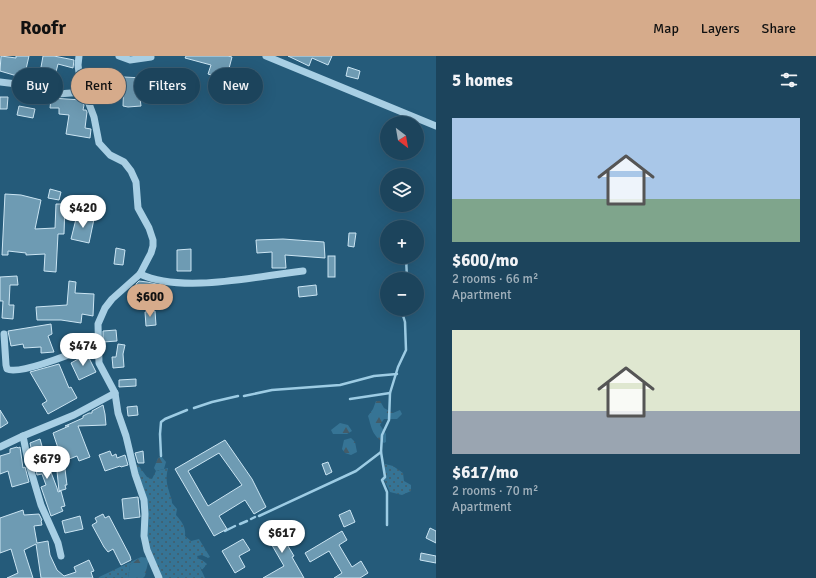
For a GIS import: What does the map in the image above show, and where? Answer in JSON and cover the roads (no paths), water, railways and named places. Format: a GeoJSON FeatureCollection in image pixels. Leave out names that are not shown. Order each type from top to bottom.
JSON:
{"type":"FeatureCollection","features":[{"type":"Feature","properties":{"kind":"street"},"geometry":{"type":"LineString","coordinates":[[78,68],[79,56]]}},
{"type":"Feature","properties":{"kind":"street"},"geometry":{"type":"LineString","coordinates":[[119,56],[130,60],[151,57]]}},
{"type":"Feature","properties":{"kind":"street"},"geometry":{"type":"LineString","coordinates":[[266,56],[436,126]]}},
{"type":"Feature","properties":{"kind":"street"},"geometry":{"type":"LineString","coordinates":[[0,82],[25,85],[37,91],[58,94],[71,93]]}},
{"type":"Feature","properties":{"kind":"street"},"geometry":{"type":"LineString","coordinates":[[89,104],[94,117],[99,143],[110,155],[124,162],[131,171],[136,182],[138,208],[149,228],[153,240],[151,252],[140,274],[112,299],[105,308],[98,324],[98,343],[99,363],[115,393],[118,413],[144,500],[144,536],[147,550],[159,578]]}},
{"type":"Feature","properties":{"kind":"street"},"geometry":{"type":"LineString","coordinates":[[140,274],[152,280],[180,283],[217,282],[303,271]]}},
{"type":"Feature","properties":{"kind":"street"},"geometry":{"type":"LineString","coordinates":[[4,334],[6,365],[7,369],[11,372],[71,354],[98,343]]}},
{"type":"Feature","properties":{"kind":"street"},"geometry":{"type":"LineString","coordinates":[[0,447],[74,415],[115,393]]}},
{"type":"Feature","properties":{"kind":"street"},"geometry":{"type":"LineString","coordinates":[[23,436],[28,462],[41,506],[58,543],[62,556]]}},
{"type":"Feature","properties":{"kind":"waterway"},"geometry":{"type":"LineString","coordinates":[[406,264],[407,272]]}},
{"type":"Feature","properties":{"kind":"waterway"},"geometry":{"type":"LineString","coordinates":[[387,525],[387,492],[382,480],[385,477],[381,452],[382,435],[389,420],[390,393],[398,367],[406,350],[405,322],[403,316]]}},
{"type":"Feature","properties":{"kind":"waterway"},"geometry":{"type":"LineString","coordinates":[[244,396],[272,390],[340,385],[374,376],[397,374]]}},
{"type":"Feature","properties":{"kind":"waterway"},"geometry":{"type":"LineString","coordinates":[[350,399],[390,393]]}},
{"type":"Feature","properties":{"kind":"waterway"},"geometry":{"type":"LineString","coordinates":[[194,408],[238,396]]}},
{"type":"Feature","properties":{"kind":"waterway"},"geometry":{"type":"LineString","coordinates":[[161,456],[161,422],[187,410]]}},
{"type":"Feature","properties":{"kind":"waterway"},"geometry":{"type":"LineString","coordinates":[[259,516],[356,471],[381,452]]}},
{"type":"Feature","properties":{"kind":"waterway"},"geometry":{"type":"LineString","coordinates":[[251,519],[255,517]]}},
{"type":"Feature","properties":{"kind":"waterway"},"geometry":{"type":"LineString","coordinates":[[240,524],[247,521]]}},
{"type":"Feature","properties":{"kind":"waterway"},"geometry":{"type":"LineString","coordinates":[[225,531],[235,526]]}}]}
